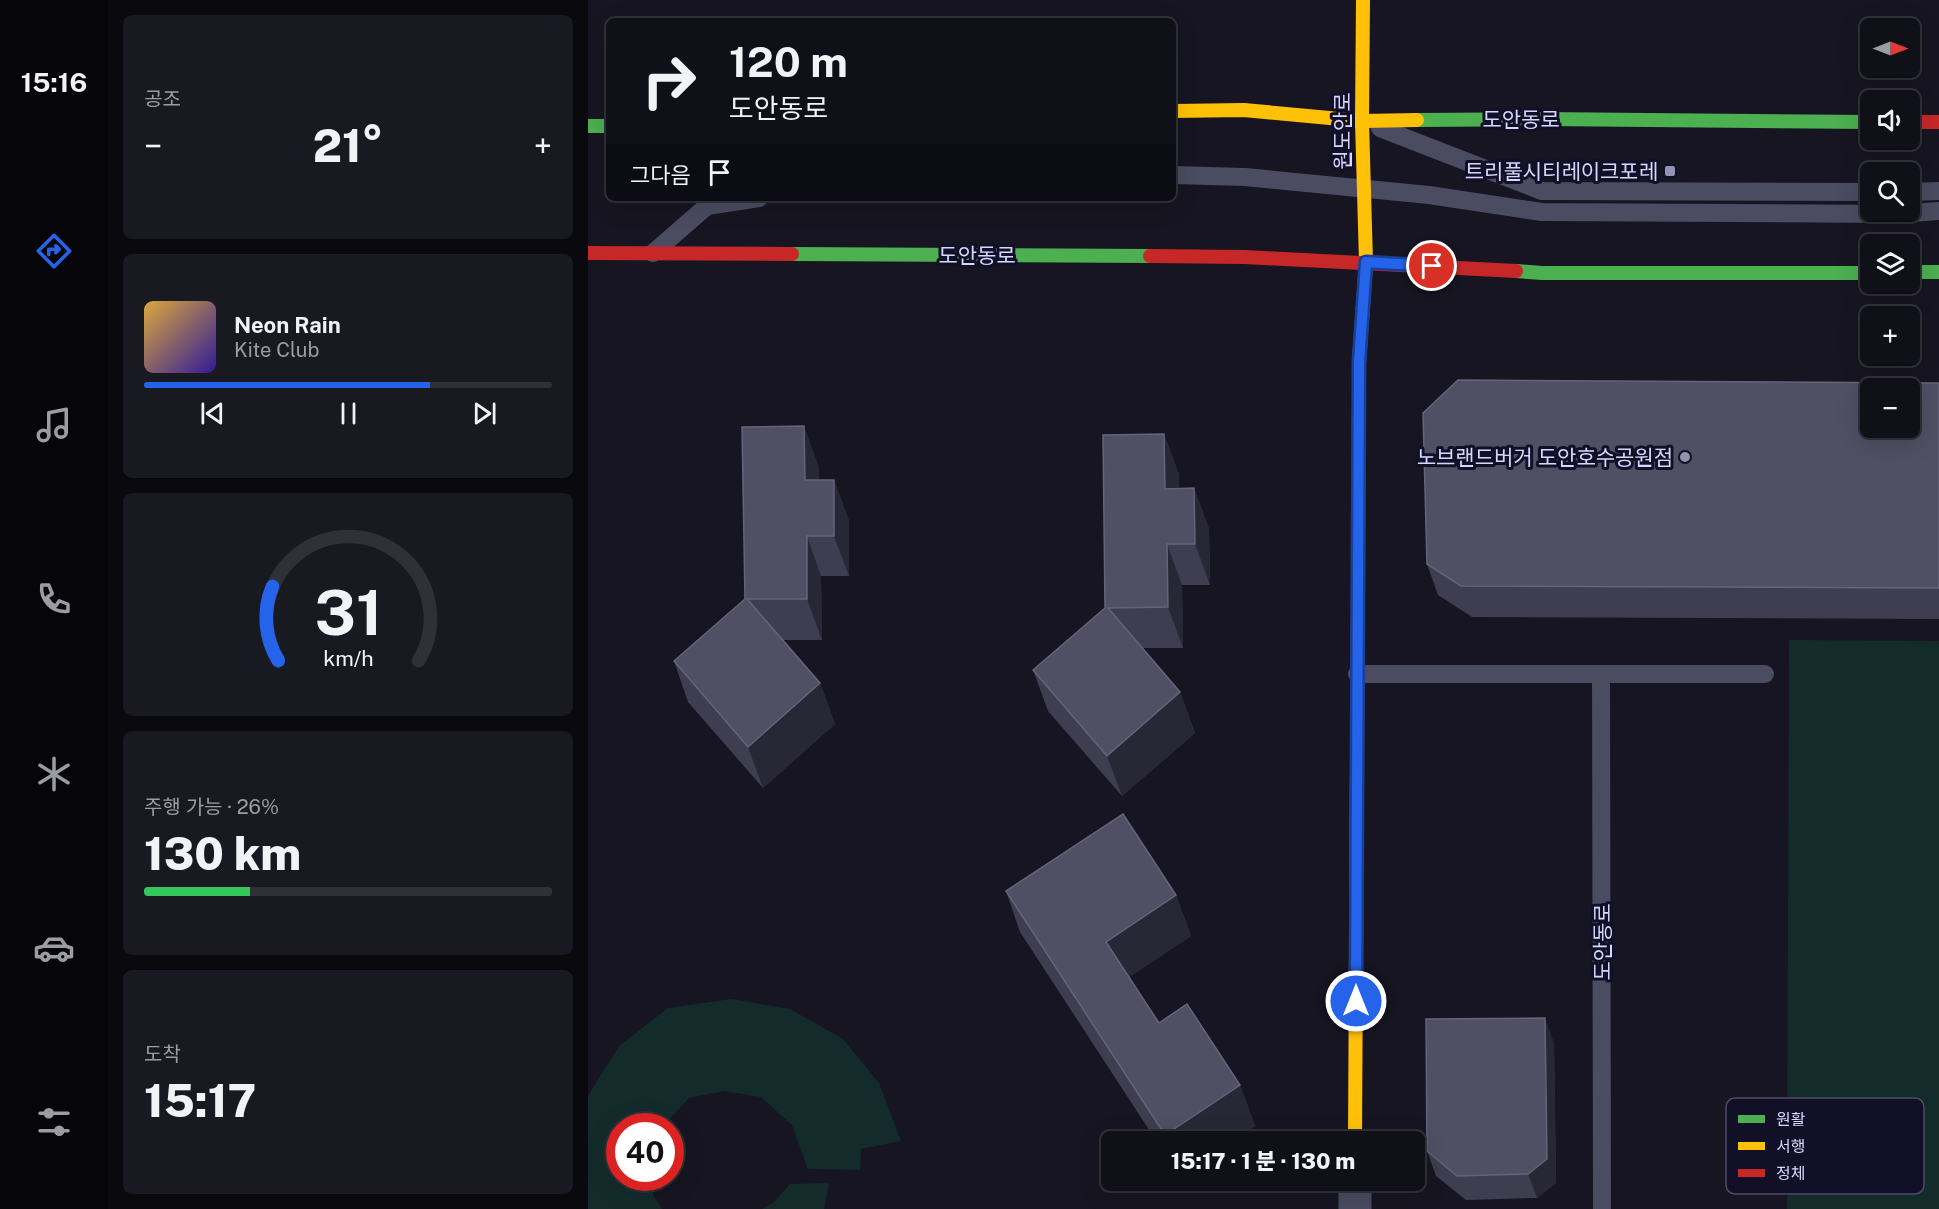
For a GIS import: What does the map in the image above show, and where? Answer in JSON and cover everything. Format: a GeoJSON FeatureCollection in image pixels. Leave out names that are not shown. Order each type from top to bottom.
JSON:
{"type":"FeatureCollection","features":[{"type":"Feature","properties":{"kind":"main road","name":"원도안로"},"geometry":{"type":"LineString","coordinates":[[1363,0],[1362,121],[1366,262]]}},
{"type":"Feature","properties":{"kind":"main road","name":"도안동로"},"geometry":{"type":"LineString","coordinates":[[1176,111],[1244,110],[1362,121],[1542,119],[1860,122]]}},
{"type":"Feature","properties":{"kind":"main road"},"geometry":{"type":"LineString","coordinates":[[1920,122],[1939,122]]}},
{"type":"Feature","properties":{"kind":"main road"},"geometry":{"type":"LineString","coordinates":[[588,126],[606,126]]}},
{"type":"Feature","properties":{"kind":"main road","name":"도안동로"},"geometry":{"type":"LineString","coordinates":[[588,253],[1117,255],[1366,262],[1542,273],[1860,273]]}},
{"type":"Feature","properties":{"kind":"main road"},"geometry":{"type":"LineString","coordinates":[[1355,1131],[1359,362],[1366,262]]}},
{"type":"Feature","properties":{"kind":"main road"},"geometry":{"type":"LineString","coordinates":[[1920,273],[1939,272]]}},
{"type":"Feature","properties":{"kind":"street"},"geometry":{"type":"LineString","coordinates":[[1355,1191],[1355,1209]]}},
{"type":"Feature","properties":{"kind":"lane"},"geometry":{"type":"LineString","coordinates":[[1362,121],[1542,190],[1860,192]]}},
{"type":"Feature","properties":{"kind":"lane"},"geometry":{"type":"LineString","coordinates":[[1176,175],[1245,177],[1429,195],[1542,212],[1898,214],[1939,211]]}},
{"type":"Feature","properties":{"kind":"lane"},"geometry":{"type":"LineString","coordinates":[[1920,192],[1939,191]]}},
{"type":"Feature","properties":{"kind":"lane"},"geometry":{"type":"LineString","coordinates":[[652,254],[707,206],[740,201]]}},
{"type":"Feature","properties":{"kind":"lane"},"geometry":{"type":"LineString","coordinates":[[1357,674],[1765,674]]}},
{"type":"Feature","properties":{"kind":"lane","name":"도안동로"},"geometry":{"type":"LineString","coordinates":[[1601,674],[1602,1209]]}},
{"type":"Feature","properties":{"kind":"green space"},"geometry":{"type":"Polygon","coordinates":[[[1789,640],[1939,641],[1939,1209],[1787,1209],[1787,1194],[1924,1194],[1924,1098],[1787,1098],[1789,640]]]}},
{"type":"Feature","properties":{"kind":"green space"},"geometry":{"type":"Polygon","coordinates":[[[731,999],[790,1009],[843,1039],[879,1083],[901,1141],[861,1149],[860,1170],[808,1169],[792,1125],[761,1097],[724,1091],[689,1098],[675,1113],[606,1113],[606,1191],[653,1191],[662,1209],[588,1209],[588,1096],[619,1046],[668,1008],[731,999]]]}},
{"type":"Feature","properties":{"kind":"green space"},"geometry":{"type":"Polygon","coordinates":[[[829,1183],[824,1209],[762,1209],[773,1203],[790,1184],[829,1183]]]}},
{"type":"Feature","properties":{"kind":"building"},"geometry":{"type":"Polygon","coordinates":[[[1458,380],[1860,383],[1860,438],[1920,438],[1920,383],[1939,383],[1939,588],[1461,586],[1427,564],[1423,413],[1458,380]]]}},
{"type":"Feature","properties":{"kind":"building"},"geometry":{"type":"Polygon","coordinates":[[[804,426],[805,480],[834,480],[834,536],[807,536],[807,599],[747,599],[820,683],[748,747],[674,661],[745,599],[742,427],[804,426]]]}},
{"type":"Feature","properties":{"kind":"building"},"geometry":{"type":"Polygon","coordinates":[[[1164,434],[1165,489],[1194,488],[1195,544],[1167,544],[1168,607],[1108,608],[1180,692],[1107,756],[1033,670],[1105,608],[1103,435],[1164,434]]]}},
{"type":"Feature","properties":{"kind":"building"},"geometry":{"type":"Polygon","coordinates":[[[1123,814],[1176,895],[1106,942],[1159,1023],[1187,1004],[1240,1085],[1171,1131],[1162,1131],[1006,891],[1123,814]]]}},
{"type":"Feature","properties":{"kind":"building"},"geometry":{"type":"Polygon","coordinates":[[[1545,1018],[1547,1159],[1528,1174],[1457,1176],[1427,1151],[1426,1019],[1545,1018]]]}},
{"type":"Feature","properties":{"kind":"traffic: fast"},"geometry":{"type":"LineString","coordinates":[[1417,120],[1860,122]]}},
{"type":"Feature","properties":{"kind":"traffic: fast"},"geometry":{"type":"LineString","coordinates":[[588,126],[606,126]]}},
{"type":"Feature","properties":{"kind":"traffic: fast"},"geometry":{"type":"LineString","coordinates":[[792,254],[1150,256]]}},
{"type":"Feature","properties":{"kind":"traffic: fast"},"geometry":{"type":"LineString","coordinates":[[1516,271],[1542,273],[1860,273]]}},
{"type":"Feature","properties":{"kind":"traffic: fast"},"geometry":{"type":"LineString","coordinates":[[1920,272],[1939,272]]}},
{"type":"Feature","properties":{"kind":"traffic: slow"},"geometry":{"type":"LineString","coordinates":[[1359,404],[1359,362],[1366,262],[1362,121],[1363,0]]}},
{"type":"Feature","properties":{"kind":"traffic: slow"},"geometry":{"type":"LineString","coordinates":[[1176,111],[1244,110],[1362,121],[1417,120]]}},
{"type":"Feature","properties":{"kind":"traffic: slow"},"geometry":{"type":"LineString","coordinates":[[1355,1131],[1357,763]]}},
{"type":"Feature","properties":{"kind":"traffic: jam"},"geometry":{"type":"LineString","coordinates":[[1920,122],[1939,122]]}},
{"type":"Feature","properties":{"kind":"traffic: jam"},"geometry":{"type":"LineString","coordinates":[[588,253],[792,254]]}},
{"type":"Feature","properties":{"kind":"traffic: jam"},"geometry":{"type":"LineString","coordinates":[[1150,256],[1245,257],[1516,271]]}},
{"type":"Feature","properties":{"kind":"traffic: jam"},"geometry":{"type":"LineString","coordinates":[[1357,763],[1359,404]]}},
{"type":"Feature","properties":{"kind":"place","name":"트리풀시티레이크포레"},"geometry":{"type":"Point","coordinates":[1670,171]}},
{"type":"Feature","properties":{"kind":"place","name":"노브랜드버거 도안호수공원점"},"geometry":{"type":"Point","coordinates":[1685,457]}},
{"type":"Feature","properties":{"kind":"route"},"geometry":{"type":"LineString","coordinates":[[1356,1001],[1359,362],[1366,262],[1432,266]]}}]}
